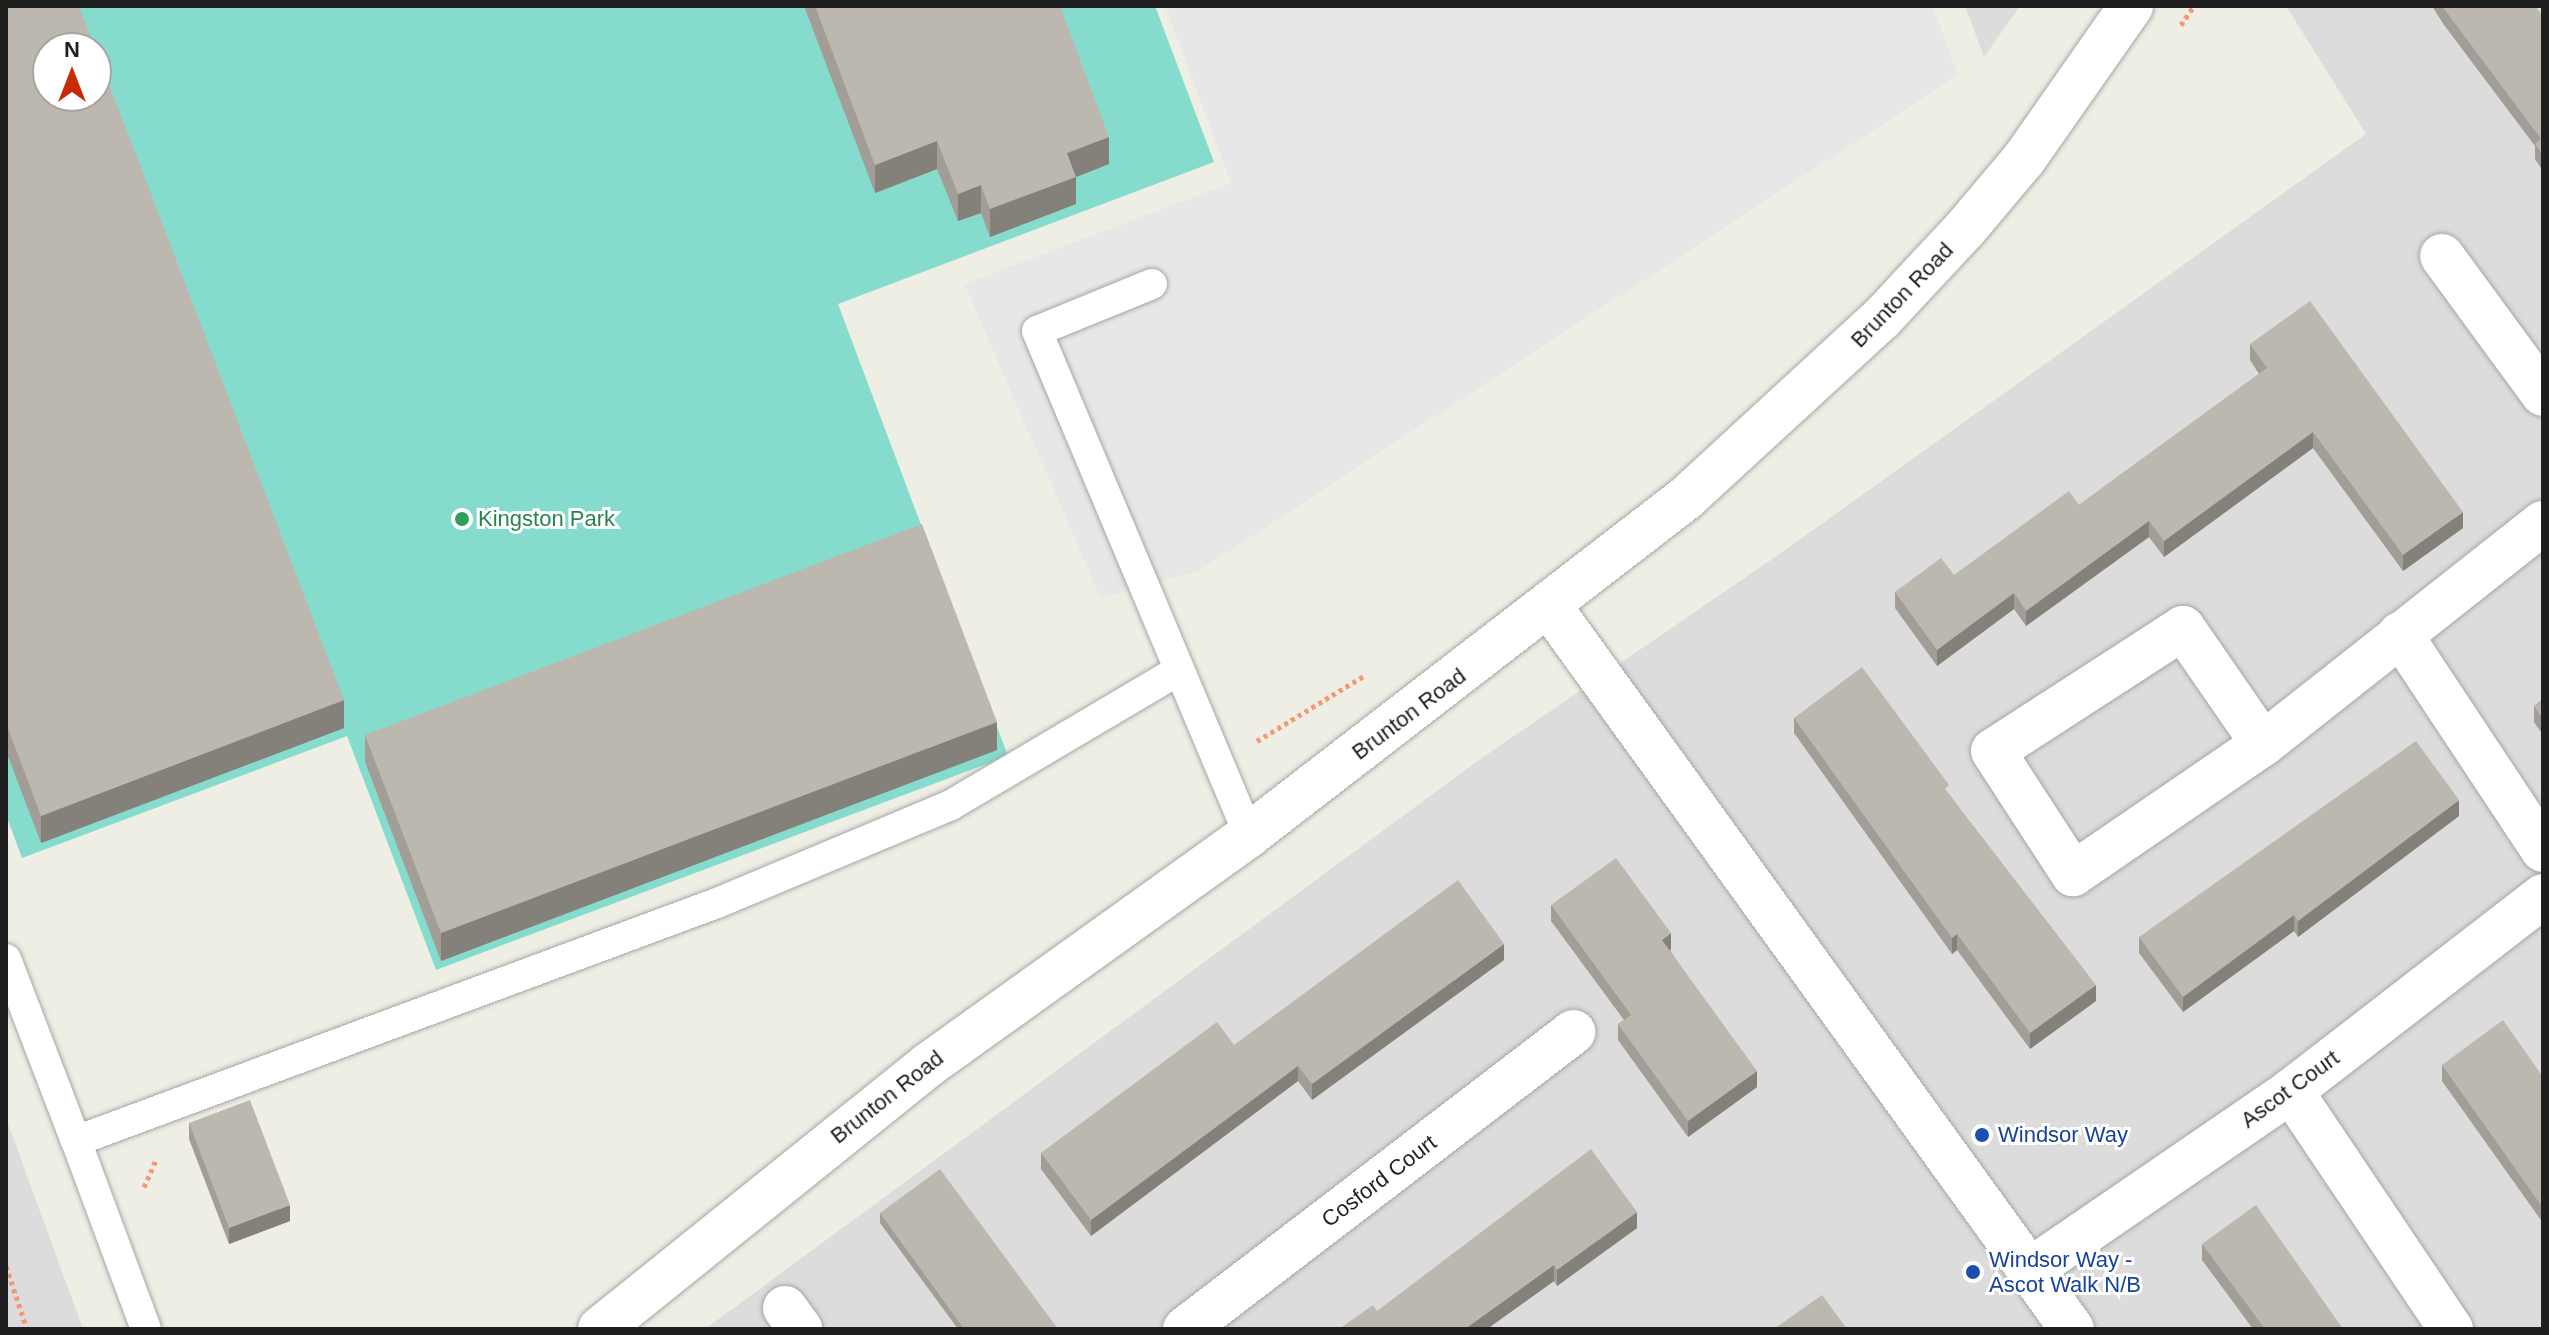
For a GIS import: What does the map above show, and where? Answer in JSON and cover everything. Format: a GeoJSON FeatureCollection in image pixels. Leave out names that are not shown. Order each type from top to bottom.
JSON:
{"type":"FeatureCollection","features":[{"type":"Feature","properties":{"kind":"street","name":"Brunton Road"},"geometry":{"type":"LineString","coordinates":[[600,1329],[928,1065],[1249,835],[1550,607],[1686,498],[1881,319],[2024,159],[2131,6]]}},
{"type":"Feature","properties":{"kind":"street"},"geometry":{"type":"LineString","coordinates":[[2442,256],[2543,394]]}},
{"type":"Feature","properties":{"kind":"street"},"geometry":{"type":"LineString","coordinates":[[2263,744],[2183,628],[1993,751],[2073,874],[2263,744],[2543,523]]}},
{"type":"Feature","properties":{"kind":"street"},"geometry":{"type":"LineString","coordinates":[[1550,607],[2072,1329]]}},
{"type":"Feature","properties":{"kind":"street"},"geometry":{"type":"LineString","coordinates":[[2400,634],[2543,850]]}},
{"type":"Feature","properties":{"kind":"street","name":"Ascot Court"},"geometry":{"type":"LineString","coordinates":[[2030,1270],[2291,1091],[2543,896]]}},
{"type":"Feature","properties":{"kind":"street","name":"Cosford Court"},"geometry":{"type":"LineString","coordinates":[[1185,1329],[1573,1032]]}},
{"type":"Feature","properties":{"kind":"street"},"geometry":{"type":"LineString","coordinates":[[2291,1091],[2451,1329]]}},
{"type":"Feature","properties":{"kind":"lane"},"geometry":{"type":"LineString","coordinates":[[1152,284],[1037,331],[1249,835]]}},
{"type":"Feature","properties":{"kind":"lane"},"geometry":{"type":"LineString","coordinates":[[76,1141],[717,903],[951,805],[1179,670]]}},
{"type":"Feature","properties":{"kind":"lane"},"geometry":{"type":"LineString","coordinates":[[6,959],[146,1329]]}},
{"type":"Feature","properties":{"kind":"path"},"geometry":{"type":"LineString","coordinates":[[1219,765],[1376,667]]}},
{"type":"Feature","properties":{"kind":"path"},"geometry":{"type":"LineString","coordinates":[[142,1201],[145,1181],[172,1139],[163,1110]]}},
{"type":"Feature","properties":{"kind":"path"},"geometry":{"type":"LineString","coordinates":[[6,1266],[27,1329]]}},
{"type":"Feature","properties":{"kind":"shaded area","name":"Kingston Park"},"geometry":{"type":"Polygon","coordinates":[[[6,6],[1155,6],[1214,162],[838,304],[1008,756],[436,970],[347,736],[22,858],[6,815],[6,6]]]}},
{"type":"Feature","properties":{"kind":"shaded area"},"geometry":{"type":"Polygon","coordinates":[[[1165,6],[1933,6],[1958,75],[1200,570],[1101,599],[964,284],[1231,183],[1165,6]]]}},
{"type":"Feature","properties":{"kind":"shaded area"},"geometry":{"type":"Polygon","coordinates":[[[1965,6],[2020,6],[1984,57],[1965,6]]]}},
{"type":"Feature","properties":{"kind":"shaded area"},"geometry":{"type":"Polygon","coordinates":[[[2286,6],[2543,6],[2543,1329],[705,1329],[1479,760],[1788,548],[2366,134],[2286,6]]]}},
{"type":"Feature","properties":{"kind":"shaded area"},"geometry":{"type":"Polygon","coordinates":[[[6,1118],[83,1329],[6,1329],[6,1118]]]}},
{"type":"Feature","properties":{"kind":"building"},"geometry":{"type":"Polygon","coordinates":[[[6,6],[79,6],[89,32],[32,32],[32,112],[112,112],[112,92],[344,700],[41,816],[6,723],[6,6]]]}},
{"type":"Feature","properties":{"kind":"building"},"geometry":{"type":"Polygon","coordinates":[[[815,6],[1060,6],[1109,137],[1067,153],[1076,177],[990,209],[981,185],[958,194],[937,141],[875,165],[815,6]]]}},
{"type":"Feature","properties":{"kind":"building"},"geometry":{"type":"Polygon","coordinates":[[[2442,6],[2535,6],[2543,17],[2543,155],[2535,144],[2541,139],[2442,6]]]}},
{"type":"Feature","properties":{"kind":"building"},"geometry":{"type":"Polygon","coordinates":[[[2310,301],[2463,512],[2403,555],[2313,432],[2164,541],[2149,521],[2026,611],[2014,593],[1937,650],[1895,592],[1941,558],[1954,575],[2069,491],[2079,505],[2267,368],[2250,344],[2310,301]]]}},
{"type":"Feature","properties":{"kind":"building"},"geometry":{"type":"Polygon","coordinates":[[[922,524],[997,722],[441,933],[365,735],[922,524]]]}},
{"type":"Feature","properties":{"kind":"building"},"geometry":{"type":"Polygon","coordinates":[[[1862,667],[1949,785],[1945,789],[2096,985],[2030,1033],[1957,934],[1952,938],[1794,718],[1862,667]]]}},
{"type":"Feature","properties":{"kind":"building"},"geometry":{"type":"Polygon","coordinates":[[[2543,699],[2543,719],[2534,706],[2543,699]]]}},
{"type":"Feature","properties":{"kind":"building"},"geometry":{"type":"Polygon","coordinates":[[[2416,741],[2459,800],[2298,921],[2294,915],[2183,997],[2139,937],[2416,741]]]}},
{"type":"Feature","properties":{"kind":"building"},"geometry":{"type":"Polygon","coordinates":[[[1616,858],[1671,933],[1662,940],[1757,1071],[1688,1121],[1618,1024],[1631,1015],[1551,905],[1616,858]]]}},
{"type":"Feature","properties":{"kind":"building"},"geometry":{"type":"Polygon","coordinates":[[[1458,880],[1504,944],[1312,1084],[1298,1066],[1091,1220],[1041,1153],[1217,1022],[1234,1045],[1458,880]]]}},
{"type":"Feature","properties":{"kind":"building"},"geometry":{"type":"Polygon","coordinates":[[[2503,1020],[2543,1077],[2543,1208],[2442,1065],[2503,1020]]]}},
{"type":"Feature","properties":{"kind":"building"},"geometry":{"type":"Polygon","coordinates":[[[250,1100],[290,1205],[229,1228],[189,1123],[250,1100]]]}},
{"type":"Feature","properties":{"kind":"building"},"geometry":{"type":"Polygon","coordinates":[[[1591,1149],[1637,1212],[1557,1270],[1554,1265],[1465,1329],[1339,1329],[1373,1305],[1377,1311],[1591,1149]]]}},
{"type":"Feature","properties":{"kind":"building"},"geometry":{"type":"Polygon","coordinates":[[[940,1169],[1058,1329],[964,1329],[880,1213],[940,1169]]]}},
{"type":"Feature","properties":{"kind":"building"},"geometry":{"type":"Polygon","coordinates":[[[2256,1205],[2343,1329],[2265,1329],[2202,1244],[2256,1205]]]}},
{"type":"Feature","properties":{"kind":"building"},"geometry":{"type":"Polygon","coordinates":[[[1822,1295],[1847,1329],[1774,1329],[1822,1295]]]}},
{"type":"Feature","properties":{"kind":"place","name":"Kingston Park"},"geometry":{"type":"Point","coordinates":[462,519]}},
{"type":"Feature","properties":{"kind":"place","name":"Windsor Way"},"geometry":{"type":"Point","coordinates":[1982,1135]}},
{"type":"Feature","properties":{"kind":"place","name":"Windsor Way - Ascot Walk N/B"},"geometry":{"type":"Point","coordinates":[1973,1272]}}]}
